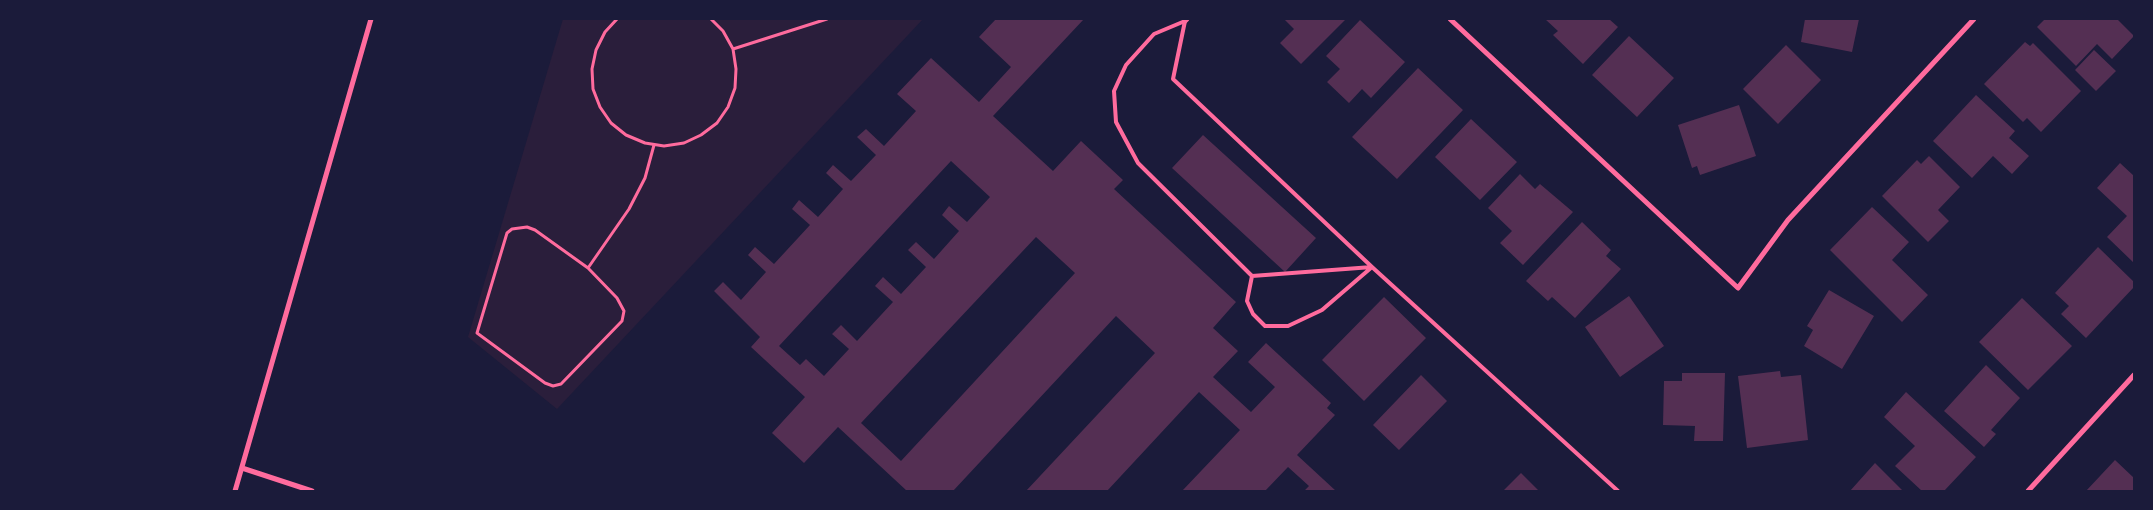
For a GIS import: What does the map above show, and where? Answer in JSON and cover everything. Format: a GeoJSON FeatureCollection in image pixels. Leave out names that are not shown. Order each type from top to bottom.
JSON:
{"type":"FeatureCollection","features":[{"type":"Feature","properties":{"kind":"street"},"geometry":{"type":"LineString","coordinates":[[235,491],[371,19]]}},
{"type":"Feature","properties":{"kind":"street"},"geometry":{"type":"LineString","coordinates":[[1450,19],[1738,288],[1788,220],[1974,19]]}},
{"type":"Feature","properties":{"kind":"street"},"geometry":{"type":"LineString","coordinates":[[2028,491],[2134,375]]}},
{"type":"Feature","properties":{"kind":"street"},"geometry":{"type":"LineString","coordinates":[[242,468],[312,491]]}},
{"type":"Feature","properties":{"kind":"lane"},"geometry":{"type":"LineString","coordinates":[[1186,20],[1173,79],[1372,267],[1618,491]]}},
{"type":"Feature","properties":{"kind":"lane"},"geometry":{"type":"LineString","coordinates":[[1186,20],[1154,34],[1126,65],[1114,91],[1116,122],[1138,163],[1252,276],[1372,267]]}},
{"type":"Feature","properties":{"kind":"lane"},"geometry":{"type":"LineString","coordinates":[[1252,276],[1247,301],[1253,314],[1266,326],[1288,326],[1322,310],[1372,267]]}},
{"type":"Feature","properties":{"kind":"path"},"geometry":{"type":"LineString","coordinates":[[617,19],[605,32],[596,50],[592,69],[593,89],[600,107],[611,123],[626,135],[654,145],[684,143],[702,136],[717,123],[728,107],[735,88],[736,69],[732,49],[723,31],[712,19]]}},
{"type":"Feature","properties":{"kind":"path"},"geometry":{"type":"LineString","coordinates":[[732,49],[827,19]]}},
{"type":"Feature","properties":{"kind":"path"},"geometry":{"type":"LineString","coordinates":[[588,268],[629,209],[645,178],[654,145]]}},
{"type":"Feature","properties":{"kind":"path"},"geometry":{"type":"LineString","coordinates":[[527,228],[535,230],[588,268],[617,298],[624,311],[622,321],[561,384],[553,386],[545,383],[477,333],[507,234],[512,229],[527,228]]}},
{"type":"Feature","properties":{"kind":"shaded area"},"geometry":{"type":"Polygon","coordinates":[[[563,19],[923,19],[557,409],[468,337],[563,19]]]}},
{"type":"Feature","properties":{"kind":"building"},"geometry":{"type":"Polygon","coordinates":[[[996,19],[1084,19],[993,116],[1053,171],[1081,141],[1123,180],[1114,189],[1236,302],[1213,328],[1238,351],[1213,377],[1251,412],[1275,387],[1248,362],[1266,343],[1331,403],[1327,408],[1335,415],[1297,455],[1336,491],[1304,491],[1309,486],[1288,467],[1265,491],[1182,491],[1240,430],[1199,392],[1107,491],[1026,491],[1155,353],[1116,316],[953,491],[907,491],[838,427],[804,463],[772,433],[805,397],[751,347],[760,337],[714,291],[723,282],[741,300],[766,272],[748,255],[755,247],[774,264],[810,225],[792,209],[799,200],[818,217],[843,189],[826,173],[833,165],[851,181],[876,155],[857,137],[866,129],[884,146],[916,111],[897,94],[931,58],[979,102],[1011,67],[979,37],[996,19]],[[951,161],[779,346],[800,365],[806,359],[824,376],[849,349],[832,334],[841,325],[857,341],[893,302],[875,286],[883,277],[901,294],[926,267],[908,250],[916,242],[934,259],[959,231],[942,215],[949,206],[967,222],[990,197],[951,161]],[[1036,237],[861,423],[901,461],[1075,273],[1036,237]]]}},
{"type":"Feature","properties":{"kind":"building"},"geometry":{"type":"Polygon","coordinates":[[[1284,19],[1346,19],[1301,64],[1280,43],[1294,29],[1284,19]]]}},
{"type":"Feature","properties":{"kind":"building"},"geometry":{"type":"Polygon","coordinates":[[[1545,19],[1609,19],[1618,27],[1583,64],[1553,35],[1558,31],[1545,19]]]}},
{"type":"Feature","properties":{"kind":"building"},"geometry":{"type":"Polygon","coordinates":[[[1805,19],[1859,19],[1852,52],[1801,42],[1805,19]]]}},
{"type":"Feature","properties":{"kind":"building"},"geometry":{"type":"Polygon","coordinates":[[[2045,19],[2117,19],[2134,36],[2112,59],[2097,44],[2076,66],[2037,27],[2045,19]]]}},
{"type":"Feature","properties":{"kind":"building"},"geometry":{"type":"Polygon","coordinates":[[[1360,20],[1405,62],[1371,98],[1362,89],[1349,103],[1327,82],[1340,69],[1326,56],[1360,20]]]}},
{"type":"Feature","properties":{"kind":"building"},"geometry":{"type":"Polygon","coordinates":[[[1629,36],[1674,78],[1637,117],[1592,75],[1629,36]]]}},
{"type":"Feature","properties":{"kind":"building"},"geometry":{"type":"Polygon","coordinates":[[[2025,42],[2030,46],[2033,43],[2081,91],[2041,132],[2027,118],[2023,122],[1984,84],[2025,42]]]}},
{"type":"Feature","properties":{"kind":"building"},"geometry":{"type":"Polygon","coordinates":[[[1786,45],[1821,80],[1778,124],[1743,89],[1786,45]]]}},
{"type":"Feature","properties":{"kind":"building"},"geometry":{"type":"Polygon","coordinates":[[[2094,50],[2116,71],[2096,91],[2075,70],[2094,50]]]}},
{"type":"Feature","properties":{"kind":"building"},"geometry":{"type":"Polygon","coordinates":[[[1418,68],[1463,110],[1397,179],[1352,137],[1418,68]]]}},
{"type":"Feature","properties":{"kind":"building"},"geometry":{"type":"Polygon","coordinates":[[[1976,95],[2015,131],[2009,138],[2029,156],[2012,174],[1993,156],[1972,178],[1933,141],[1976,95]]]}},
{"type":"Feature","properties":{"kind":"building"},"geometry":{"type":"Polygon","coordinates":[[[1739,105],[1756,156],[1700,175],[1697,166],[1692,168],[1678,125],[1739,105]]]}},
{"type":"Feature","properties":{"kind":"building"},"geometry":{"type":"Polygon","coordinates":[[[1471,119],[1517,162],[1480,200],[1435,157],[1471,119]]]}},
{"type":"Feature","properties":{"kind":"building"},"geometry":{"type":"Polygon","coordinates":[[[1203,135],[1316,238],[1285,272],[1172,168],[1203,135]]]}},
{"type":"Feature","properties":{"kind":"building"},"geometry":{"type":"Polygon","coordinates":[[[1929,156],[1960,187],[1938,210],[1949,221],[1928,242],[1882,196],[1917,160],[1921,164],[1929,156]]]}},
{"type":"Feature","properties":{"kind":"building"},"geometry":{"type":"Polygon","coordinates":[[[2120,163],[2134,176],[2134,263],[2107,237],[2127,216],[2097,188],[2120,163]]]}},
{"type":"Feature","properties":{"kind":"building"},"geometry":{"type":"Polygon","coordinates":[[[1520,174],[1535,189],[1540,184],[1573,212],[1523,265],[1500,243],[1512,231],[1488,208],[1520,174]]]}},
{"type":"Feature","properties":{"kind":"building"},"geometry":{"type":"Polygon","coordinates":[[[1872,207],[1909,242],[1892,260],[1928,295],[1902,322],[1830,250],[1872,207]]]}},
{"type":"Feature","properties":{"kind":"building"},"geometry":{"type":"Polygon","coordinates":[[[1582,222],[1611,250],[1606,256],[1621,269],[1575,318],[1552,297],[1548,301],[1526,281],[1582,222]]]}},
{"type":"Feature","properties":{"kind":"building"},"geometry":{"type":"Polygon","coordinates":[[[2098,247],[2134,282],[2134,287],[2086,338],[2061,314],[2069,306],[2055,293],[2098,247]]]}},
{"type":"Feature","properties":{"kind":"building"},"geometry":{"type":"Polygon","coordinates":[[[1829,290],[1874,316],[1842,369],[1804,346],[1813,330],[1807,326],[1829,290]]]}},
{"type":"Feature","properties":{"kind":"building"},"geometry":{"type":"Polygon","coordinates":[[[1629,296],[1664,346],[1620,377],[1585,327],[1629,296]]]}},
{"type":"Feature","properties":{"kind":"building"},"geometry":{"type":"Polygon","coordinates":[[[1384,297],[1426,338],[1364,401],[1322,360],[1384,297]]]}},
{"type":"Feature","properties":{"kind":"building"},"geometry":{"type":"Polygon","coordinates":[[[2022,298],[2072,346],[2028,390],[1979,342],[2022,298]]]}},
{"type":"Feature","properties":{"kind":"building"},"geometry":{"type":"Polygon","coordinates":[[[1986,365],[2020,398],[1991,430],[1996,434],[1984,447],[1944,411],[1986,365]]]}},
{"type":"Feature","properties":{"kind":"building"},"geometry":{"type":"Polygon","coordinates":[[[1780,371],[1781,377],[1801,375],[1808,440],[1747,448],[1738,376],[1780,371]]]}},
{"type":"Feature","properties":{"kind":"building"},"geometry":{"type":"Polygon","coordinates":[[[1682,373],[1725,373],[1723,441],[1694,441],[1695,426],[1663,425],[1664,381],[1682,381],[1682,373]]]}},
{"type":"Feature","properties":{"kind":"building"},"geometry":{"type":"Polygon","coordinates":[[[1421,375],[1447,401],[1399,450],[1373,425],[1421,375]]]}},
{"type":"Feature","properties":{"kind":"building"},"geometry":{"type":"Polygon","coordinates":[[[1906,392],[1976,457],[1944,491],[1922,491],[1895,466],[1915,446],[1884,417],[1906,392]]]}},
{"type":"Feature","properties":{"kind":"building"},"geometry":{"type":"Polygon","coordinates":[[[2115,460],[2134,478],[2134,491],[2086,491],[2115,460]]]}},
{"type":"Feature","properties":{"kind":"building"},"geometry":{"type":"Polygon","coordinates":[[[1875,463],[1903,491],[1850,491],[1875,463]]]}},
{"type":"Feature","properties":{"kind":"building"},"geometry":{"type":"Polygon","coordinates":[[[1521,473],[1539,491],[1503,491],[1521,473]]]}}]}
